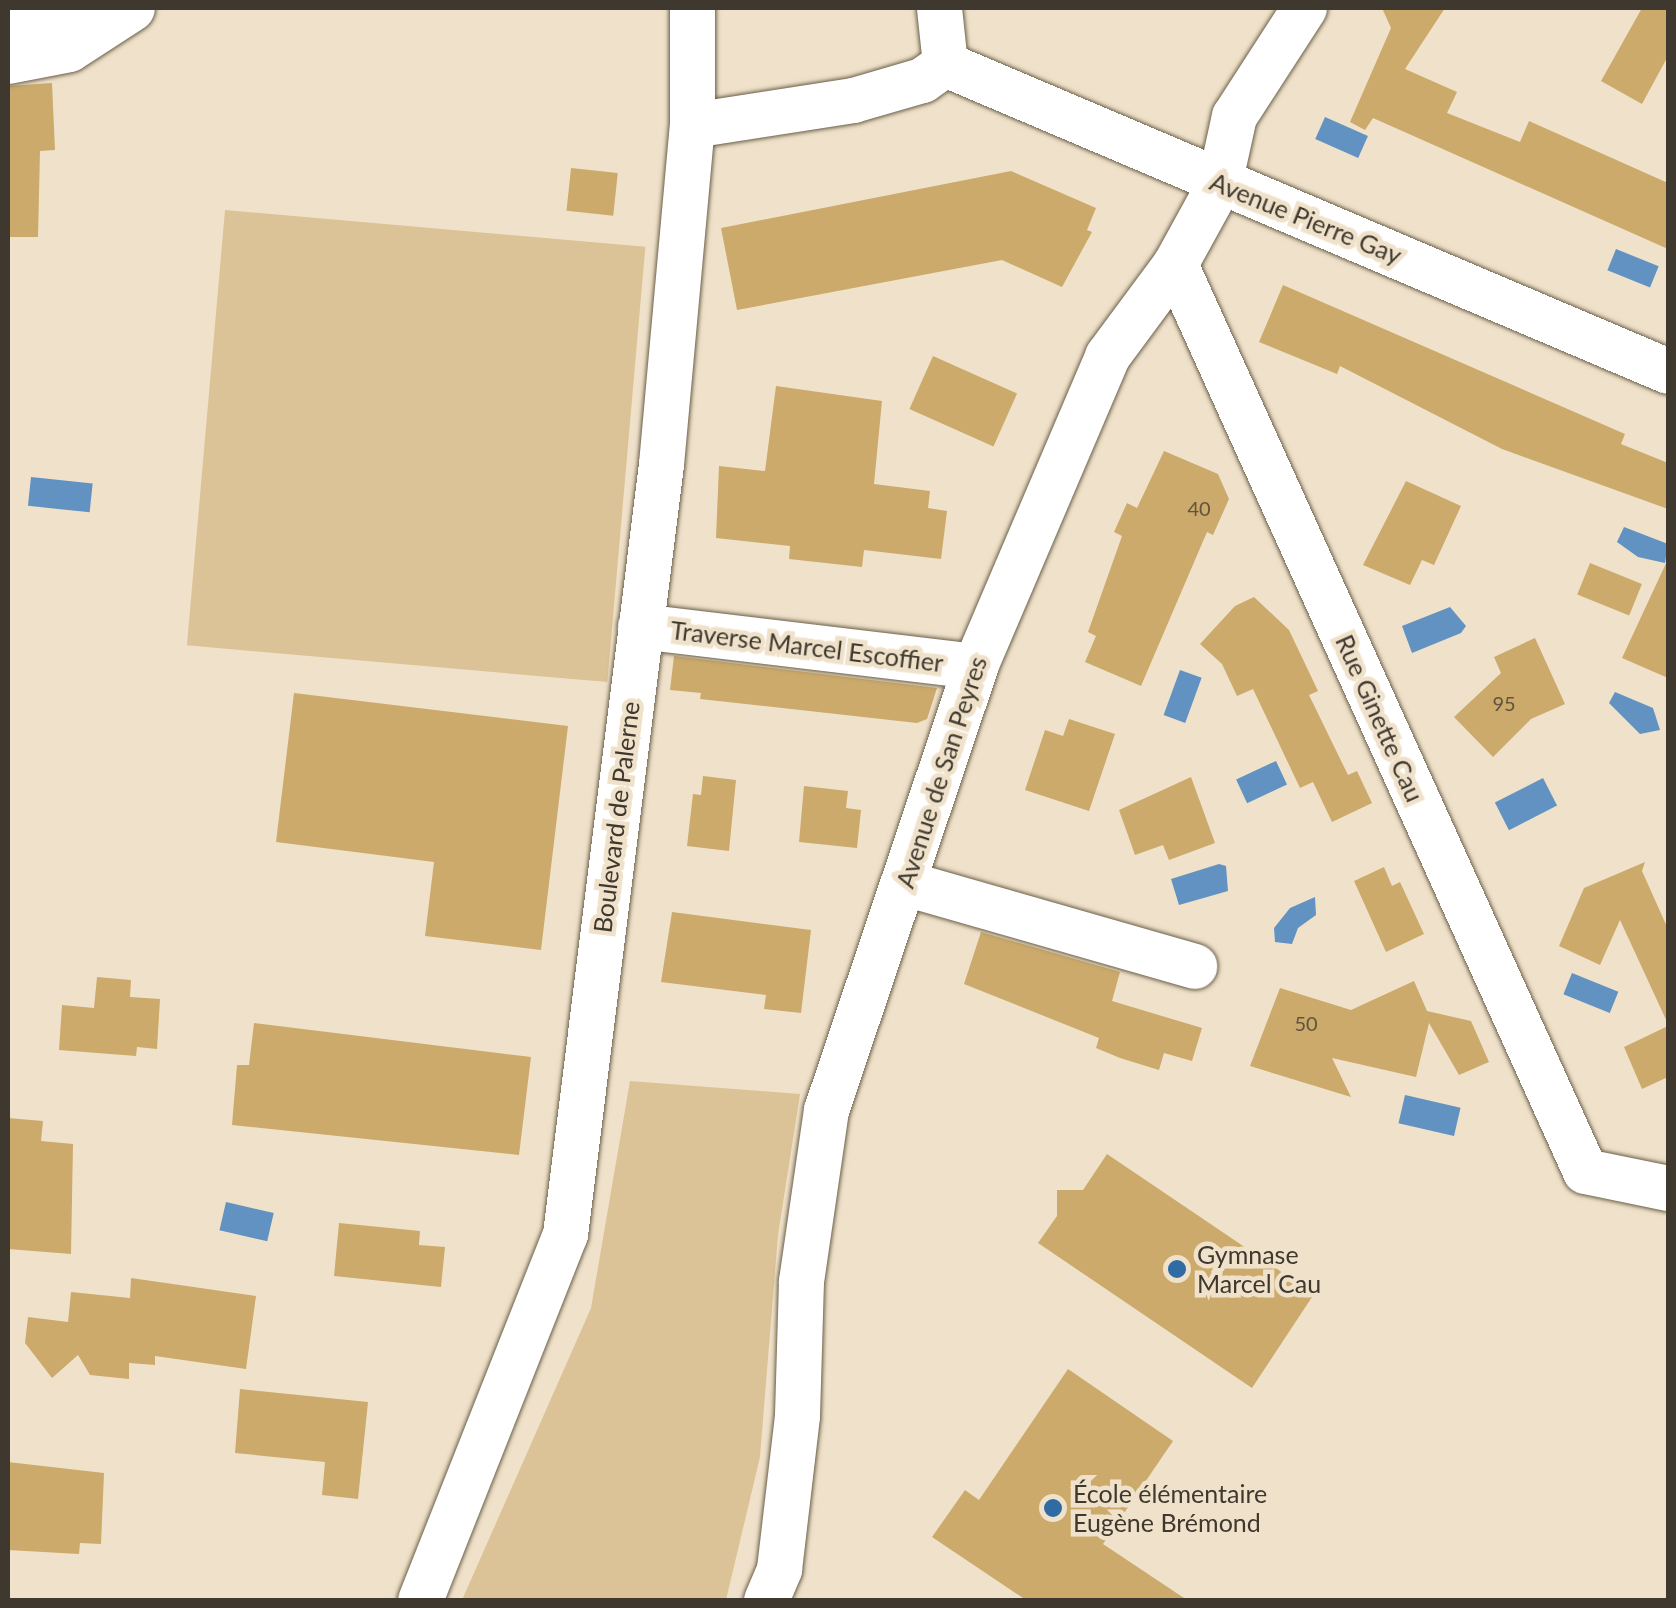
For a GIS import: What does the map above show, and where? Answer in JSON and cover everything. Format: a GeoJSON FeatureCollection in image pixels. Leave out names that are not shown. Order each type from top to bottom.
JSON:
{"type":"FeatureCollection","features":[{"type":"Feature","properties":{"kind":"street"},"geometry":{"type":"LineString","coordinates":[[8,24],[62,19],[86,8]]}},
{"type":"Feature","properties":{"kind":"street"},"geometry":{"type":"LineString","coordinates":[[8,61],[70,49],[132,8]]}},
{"type":"Feature","properties":{"kind":"street","name":"Boulevard de Palerne"},"geometry":{"type":"LineString","coordinates":[[420,1600],[565,1234],[640,626],[692,125],[692,8]]}},
{"type":"Feature","properties":{"kind":"street"},"geometry":{"type":"LineString","coordinates":[[692,125],[852,100],[922,80],[944,64],[939,8]]}},
{"type":"Feature","properties":{"kind":"street","name":"Avenue de San Peyres"},"geometry":{"type":"LineString","coordinates":[[766,1600],[779,1568],[797,1415],[801,1282],[826,1110],[975,666],[1107,356],[1175,264],[1219,184],[1234,116],[1304,8]]}},
{"type":"Feature","properties":{"kind":"street","name":"Avenue Pierre Gay"},"geometry":{"type":"LineString","coordinates":[[944,64],[1143,145],[1219,184],[1668,370]]}},
{"type":"Feature","properties":{"kind":"street","name":"Rue Ginette Cau"},"geometry":{"type":"LineString","coordinates":[[1175,264],[1585,1171],[1668,1188]]}},
{"type":"Feature","properties":{"kind":"street","name":"Traverse Marcel Escoffier"},"geometry":{"type":"LineString","coordinates":[[640,626],[975,666]]}},
{"type":"Feature","properties":{"kind":"street"},"geometry":{"type":"LineString","coordinates":[[905,883],[1194,966]]}},
{"type":"Feature","properties":{"kind":"shaded area"},"geometry":{"type":"Polygon","coordinates":[[[225,210],[645,247],[607,682],[187,645],[225,210]]]}},
{"type":"Feature","properties":{"kind":"shaded area"},"geometry":{"type":"Polygon","coordinates":[[[630,1081],[800,1094],[778,1235],[760,1457],[726,1600],[462,1600],[591,1308],[630,1081]]]}},
{"type":"Feature","properties":{"kind":"water"},"geometry":{"type":"Polygon","coordinates":[[[1325,117],[1368,136],[1358,158],[1315,139],[1325,117]]]}},
{"type":"Feature","properties":{"kind":"water"},"geometry":{"type":"Polygon","coordinates":[[[1616,249],[1659,266],[1650,288],[1607,270],[1616,249]]]}},
{"type":"Feature","properties":{"kind":"water"},"geometry":{"type":"Polygon","coordinates":[[[31,477],[93,483],[90,512],[28,506],[31,477]]]}},
{"type":"Feature","properties":{"kind":"water"},"geometry":{"type":"Polygon","coordinates":[[[1624,527],[1668,544],[1665,563],[1638,557],[1617,542],[1624,527]]]}},
{"type":"Feature","properties":{"kind":"water"},"geometry":{"type":"Polygon","coordinates":[[[1450,607],[1466,626],[1461,633],[1412,653],[1402,626],[1450,607]]]}},
{"type":"Feature","properties":{"kind":"water"},"geometry":{"type":"Polygon","coordinates":[[[1180,670],[1202,678],[1185,723],[1164,715],[1180,670]]]}},
{"type":"Feature","properties":{"kind":"water"},"geometry":{"type":"Polygon","coordinates":[[[1615,692],[1653,708],[1660,730],[1640,734],[1609,703],[1615,692]]]}},
{"type":"Feature","properties":{"kind":"water"},"geometry":{"type":"Polygon","coordinates":[[[1276,761],[1287,785],[1247,803],[1236,780],[1276,761]]]}},
{"type":"Feature","properties":{"kind":"water"},"geometry":{"type":"Polygon","coordinates":[[[1543,778],[1557,806],[1509,830],[1495,803],[1543,778]]]}},
{"type":"Feature","properties":{"kind":"water"},"geometry":{"type":"Polygon","coordinates":[[[1219,864],[1226,866],[1228,891],[1179,905],[1171,879],[1219,864]]]}},
{"type":"Feature","properties":{"kind":"water"},"geometry":{"type":"Polygon","coordinates":[[[1315,897],[1316,915],[1298,928],[1292,944],[1275,942],[1274,928],[1290,908],[1315,897]]]}},
{"type":"Feature","properties":{"kind":"water"},"geometry":{"type":"Polygon","coordinates":[[[1572,973],[1618,992],[1610,1013],[1563,994],[1572,973]]]}},
{"type":"Feature","properties":{"kind":"water"},"geometry":{"type":"Polygon","coordinates":[[[1405,1095],[1461,1108],[1454,1136],[1398,1123],[1405,1095]]]}},
{"type":"Feature","properties":{"kind":"water"},"geometry":{"type":"Polygon","coordinates":[[[226,1202],[274,1213],[267,1241],[219,1230],[226,1202]]]}},
{"type":"Feature","properties":{"kind":"building"},"geometry":{"type":"Polygon","coordinates":[[[1382,8],[1445,8],[1405,69],[1457,92],[1447,113],[1520,142],[1529,121],[1668,183],[1668,249],[1373,118],[1365,130],[1350,122],[1391,28],[1382,8]]]}},
{"type":"Feature","properties":{"kind":"building"},"geometry":{"type":"Polygon","coordinates":[[[1642,8],[1668,8],[1668,56],[1642,104],[1601,81],[1642,8]]]}},
{"type":"Feature","properties":{"kind":"building"},"geometry":{"type":"Polygon","coordinates":[[[52,83],[55,150],[40,151],[38,237],[8,237],[8,86],[52,83]]]}},
{"type":"Feature","properties":{"kind":"building"},"geometry":{"type":"Polygon","coordinates":[[[571,168],[618,173],[613,216],[567,211],[571,168]]]}},
{"type":"Feature","properties":{"kind":"building"},"geometry":{"type":"Polygon","coordinates":[[[1011,171],[1096,208],[1087,230],[1092,232],[1062,287],[1002,260],[737,310],[721,228],[1011,171]]]}},
{"type":"Feature","properties":{"kind":"building"},"geometry":{"type":"Polygon","coordinates":[[[1283,285],[1625,434],[1621,444],[1668,463],[1668,509],[1502,449],[1340,366],[1337,374],[1259,342],[1283,285]]]}},
{"type":"Feature","properties":{"kind":"building"},"geometry":{"type":"Polygon","coordinates":[[[933,356],[1017,393],[993,446],[909,409],[933,356]]]}},
{"type":"Feature","properties":{"kind":"building"},"geometry":{"type":"Polygon","coordinates":[[[776,386],[882,401],[874,484],[930,491],[928,508],[947,511],[941,559],[864,550],[862,567],[789,559],[790,546],[716,538],[719,466],[765,471],[776,386]]]}},
{"type":"Feature","properties":{"kind":"building"},"geometry":{"type":"Polygon","coordinates":[[[1164,451],[1218,474],[1229,499],[1213,535],[1207,532],[1141,686],[1085,662],[1096,636],[1088,632],[1122,536],[1114,532],[1127,503],[1137,508],[1164,451]]]}},
{"type":"Feature","properties":{"kind":"building"},"geometry":{"type":"Polygon","coordinates":[[[1406,481],[1461,506],[1434,565],[1422,560],[1410,585],[1363,565],[1406,481]]]}},
{"type":"Feature","properties":{"kind":"building"},"geometry":{"type":"Polygon","coordinates":[[[1668,559],[1668,678],[1622,658],[1668,559]]]}},
{"type":"Feature","properties":{"kind":"building"},"geometry":{"type":"Polygon","coordinates":[[[1590,563],[1642,584],[1629,616],[1577,595],[1590,563]]]}},
{"type":"Feature","properties":{"kind":"building"},"geometry":{"type":"Polygon","coordinates":[[[1254,597],[1289,630],[1318,691],[1309,695],[1348,775],[1357,771],[1372,803],[1332,822],[1313,782],[1300,788],[1253,689],[1237,696],[1222,664],[1200,644],[1235,606],[1254,597]]]}},
{"type":"Feature","properties":{"kind":"building"},"geometry":{"type":"Polygon","coordinates":[[[1535,638],[1565,704],[1531,719],[1493,757],[1454,717],[1501,673],[1494,657],[1535,638]]]}},
{"type":"Feature","properties":{"kind":"building"},"geometry":{"type":"Polygon","coordinates":[[[674,656],[937,688],[927,719],[917,723],[700,699],[701,693],[670,690],[674,656]]]}},
{"type":"Feature","properties":{"kind":"building"},"geometry":{"type":"Polygon","coordinates":[[[294,693],[568,726],[541,950],[425,936],[434,862],[276,842],[294,693]]]}},
{"type":"Feature","properties":{"kind":"building"},"geometry":{"type":"Polygon","coordinates":[[[1069,719],[1115,734],[1089,811],[1025,790],[1045,730],[1063,736],[1069,719]]]}},
{"type":"Feature","properties":{"kind":"building"},"geometry":{"type":"Polygon","coordinates":[[[703,776],[736,780],[729,851],[687,846],[693,794],[701,795],[703,776]]]}},
{"type":"Feature","properties":{"kind":"building"},"geometry":{"type":"Polygon","coordinates":[[[1191,777],[1215,843],[1169,860],[1163,845],[1135,855],[1119,810],[1191,777]]]}},
{"type":"Feature","properties":{"kind":"building"},"geometry":{"type":"Polygon","coordinates":[[[804,786],[848,791],[846,808],[861,810],[857,848],[799,842],[804,786]]]}},
{"type":"Feature","properties":{"kind":"building"},"geometry":{"type":"Polygon","coordinates":[[[1645,862],[1642,871],[1668,929],[1668,1024],[1620,920],[1600,965],[1559,946],[1584,888],[1645,862]]]}},
{"type":"Feature","properties":{"kind":"building"},"geometry":{"type":"Polygon","coordinates":[[[1384,867],[1392,886],[1400,882],[1424,934],[1386,952],[1354,881],[1384,867]]]}},
{"type":"Feature","properties":{"kind":"building"},"geometry":{"type":"Polygon","coordinates":[[[672,912],[811,930],[801,1013],[764,1009],[766,995],[661,982],[672,912]]]}},
{"type":"Feature","properties":{"kind":"building"},"geometry":{"type":"Polygon","coordinates":[[[981,932],[1120,972],[1112,1001],[1202,1028],[1192,1061],[1164,1053],[1159,1070],[1120,1058],[1096,1048],[1099,1038],[964,984],[981,932]]]}},
{"type":"Feature","properties":{"kind":"building"},"geometry":{"type":"Polygon","coordinates":[[[97,977],[131,980],[130,997],[160,999],[157,1049],[137,1047],[136,1056],[59,1050],[62,1005],[94,1008],[97,977]]]}},
{"type":"Feature","properties":{"kind":"building"},"geometry":{"type":"Polygon","coordinates":[[[1414,981],[1427,1011],[1471,1021],[1489,1062],[1459,1075],[1429,1023],[1416,1077],[1332,1058],[1351,1097],[1250,1066],[1280,988],[1351,1010],[1414,981]]]}},
{"type":"Feature","properties":{"kind":"building"},"geometry":{"type":"Polygon","coordinates":[[[254,1023],[531,1057],[519,1155],[232,1125],[237,1065],[249,1065],[254,1023]]]}},
{"type":"Feature","properties":{"kind":"building"},"geometry":{"type":"Polygon","coordinates":[[[1668,1026],[1668,1077],[1642,1089],[1624,1047],[1668,1026]]]}},
{"type":"Feature","properties":{"kind":"building"},"geometry":{"type":"Polygon","coordinates":[[[8,1118],[43,1121],[41,1141],[73,1144],[71,1254],[8,1249],[8,1118]]]}},
{"type":"Feature","properties":{"kind":"building","name":"Gymnase Marcel Cau"},"geometry":{"type":"Polygon","coordinates":[[[1107,1154],[1314,1294],[1252,1388],[1038,1243],[1057,1216],[1057,1190],[1083,1190],[1107,1154]]]}},
{"type":"Feature","properties":{"kind":"building"},"geometry":{"type":"Polygon","coordinates":[[[339,1223],[420,1231],[419,1245],[445,1247],[441,1287],[334,1276],[339,1223]]]}},
{"type":"Feature","properties":{"kind":"building"},"geometry":{"type":"Polygon","coordinates":[[[131,1278],[256,1296],[246,1369],[155,1356],[155,1365],[129,1363],[129,1379],[90,1375],[78,1355],[52,1378],[25,1343],[28,1317],[68,1322],[71,1292],[130,1298],[131,1278]]]}},
{"type":"Feature","properties":{"kind":"building"},"geometry":{"type":"Polygon","coordinates":[[[1068,1369],[1173,1441],[1103,1544],[1187,1600],[1026,1600],[932,1537],[965,1490],[979,1500],[1068,1369]]]}},
{"type":"Feature","properties":{"kind":"building"},"geometry":{"type":"Polygon","coordinates":[[[240,1389],[368,1402],[358,1499],[322,1495],[325,1462],[235,1453],[240,1389]]]}},
{"type":"Feature","properties":{"kind":"building"},"geometry":{"type":"Polygon","coordinates":[[[8,1462],[104,1473],[101,1544],[80,1543],[79,1554],[8,1550],[8,1462]]]}},
{"type":"Feature","properties":{"kind":"place","name":"Gymnase Marcel Cau"},"geometry":{"type":"Point","coordinates":[1177,1269]}},
{"type":"Feature","properties":{"kind":"place","name":"École élémentaire Eugène Brémond"},"geometry":{"type":"Point","coordinates":[1053,1508]}}]}
